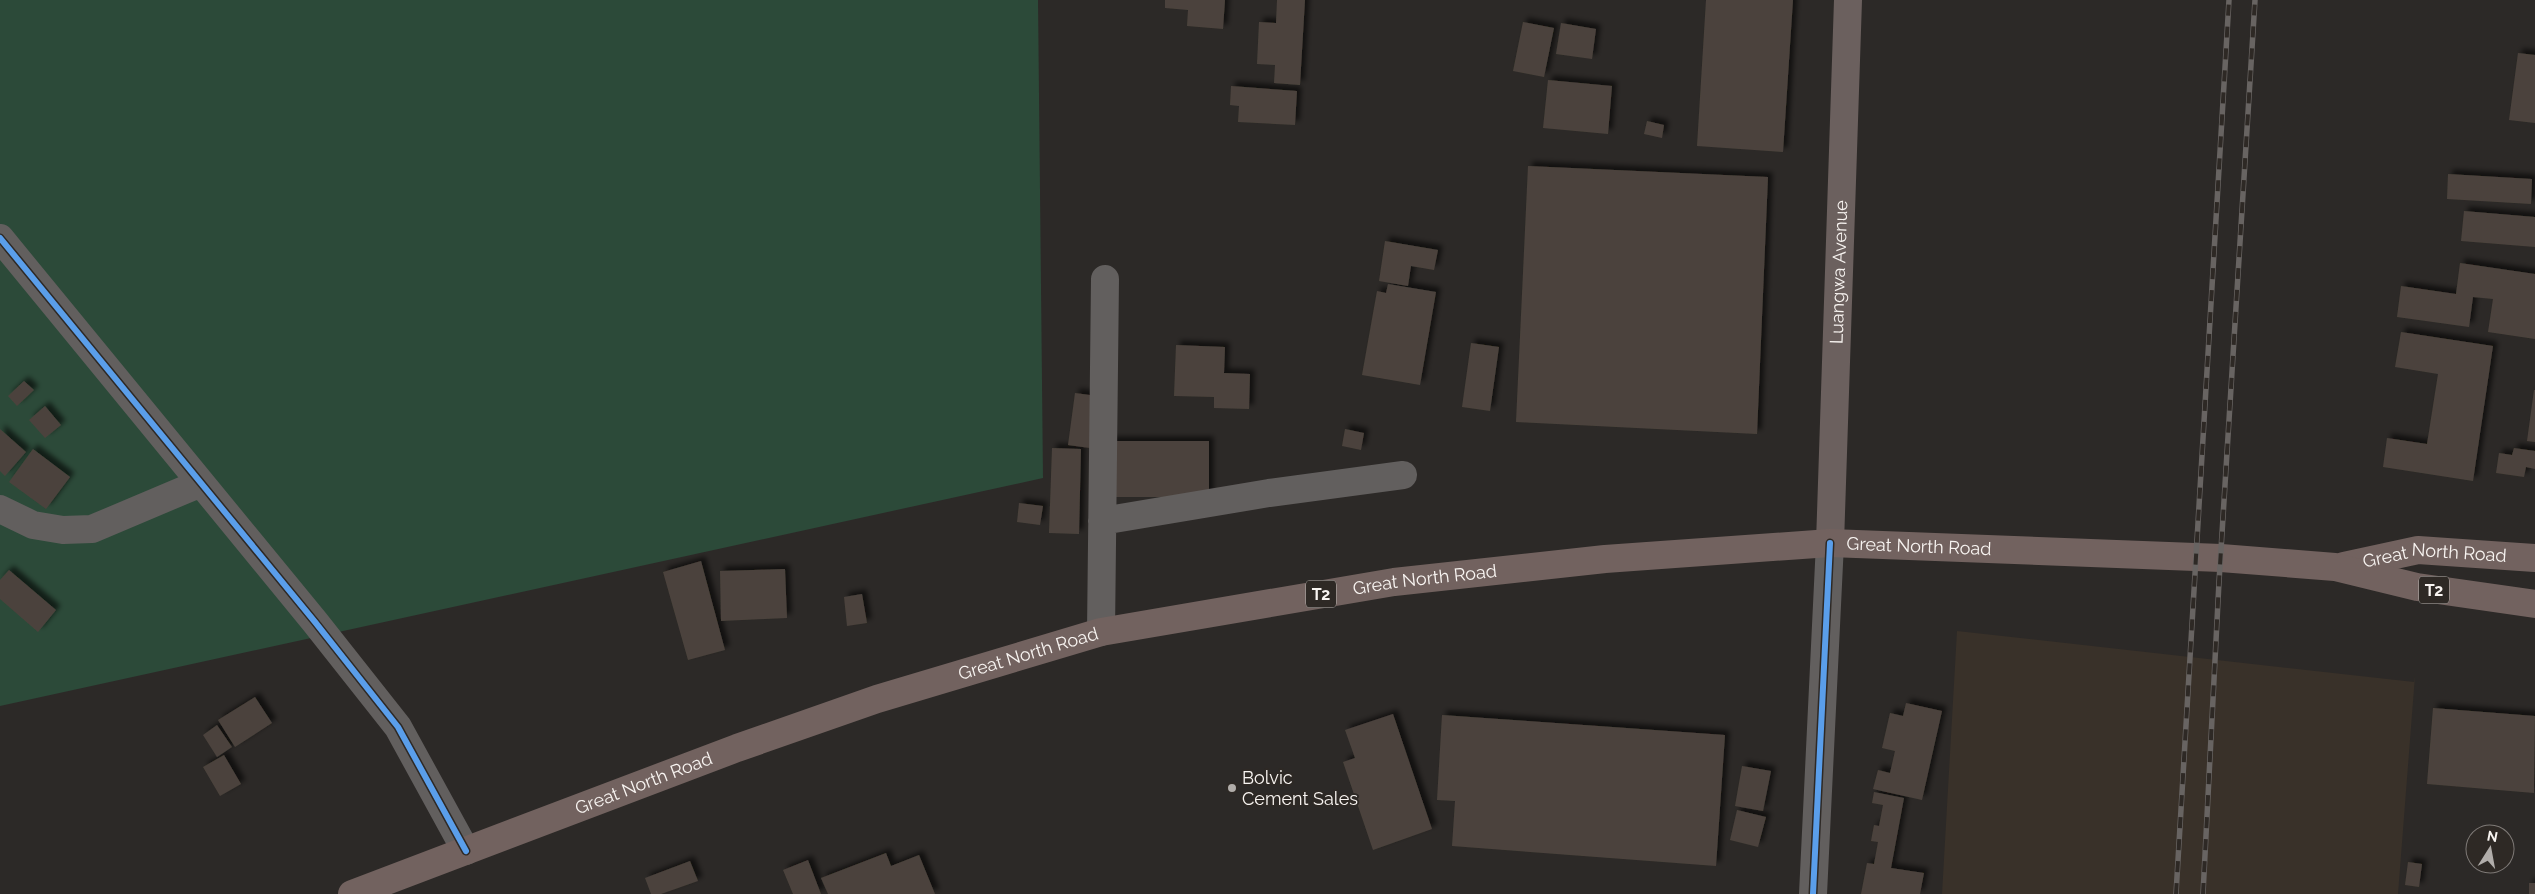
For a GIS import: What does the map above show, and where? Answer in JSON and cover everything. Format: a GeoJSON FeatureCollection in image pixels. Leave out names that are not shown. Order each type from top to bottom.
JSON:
{"type":"FeatureCollection","features":[{"type":"Feature","properties":{"kind":"highway","name":"Great North Road"},"geometry":{"type":"LineString","coordinates":[[352,894],[755,741],[877,699],[1101,632],[1394,582],[1605,559],[1830,543],[2221,558],[2335,567],[2417,587],[2535,604]]}},
{"type":"Feature","properties":{"kind":"highway","name":"Great North Road"},"geometry":{"type":"LineString","coordinates":[[2335,567],[2418,550],[2535,558]]}},
{"type":"Feature","properties":{"kind":"main road","name":"Luangwa Avenue"},"geometry":{"type":"LineString","coordinates":[[1830,543],[1848,0]]}},
{"type":"Feature","properties":{"kind":"street"},"geometry":{"type":"LineString","coordinates":[[0,238],[201,483],[398,728],[466,851]]}},
{"type":"Feature","properties":{"kind":"street"},"geometry":{"type":"LineString","coordinates":[[1101,632],[1105,279]]}},
{"type":"Feature","properties":{"kind":"street"},"geometry":{"type":"LineString","coordinates":[[1102,521],[1269,492],[1403,475]]}},
{"type":"Feature","properties":{"kind":"street"},"geometry":{"type":"LineString","coordinates":[[0,509],[32,525],[63,530],[92,529],[201,483]]}},
{"type":"Feature","properties":{"kind":"street"},"geometry":{"type":"LineString","coordinates":[[1813,894],[1830,543]]}},
{"type":"Feature","properties":{"kind":"shaded area"},"geometry":{"type":"Polygon","coordinates":[[[1957,631],[2414,682],[2415,676],[2398,894],[1942,894],[1957,631]]]}},
{"type":"Feature","properties":{"kind":"green space"},"geometry":{"type":"Polygon","coordinates":[[[0,0],[1038,0],[1043,478],[0,706],[0,0]]]}},
{"type":"Feature","properties":{"kind":"building"},"geometry":{"type":"Polygon","coordinates":[[[1165,0],[1225,0],[1223,29],[1187,26],[1188,10],[1165,8],[1165,0]]]}},
{"type":"Feature","properties":{"kind":"building"},"geometry":{"type":"Polygon","coordinates":[[[1277,0],[1305,0],[1300,85],[1274,83],[1275,65],[1257,64],[1259,22],[1276,23],[1277,0]]]}},
{"type":"Feature","properties":{"kind":"building"},"geometry":{"type":"Polygon","coordinates":[[[1706,0],[1793,0],[1783,152],[1697,146],[1706,0]]]}},
{"type":"Feature","properties":{"kind":"building"},"geometry":{"type":"Polygon","coordinates":[[[1523,22],[1554,28],[1544,77],[1513,71],[1523,22]]]}},
{"type":"Feature","properties":{"kind":"building"},"geometry":{"type":"Polygon","coordinates":[[[1561,23],[1596,29],[1592,59],[1556,54],[1561,23]]]}},
{"type":"Feature","properties":{"kind":"building"},"geometry":{"type":"Polygon","coordinates":[[[2518,53],[2535,55],[2535,123],[2509,120],[2518,53]]]}},
{"type":"Feature","properties":{"kind":"building"},"geometry":{"type":"Polygon","coordinates":[[[1548,80],[1612,86],[1608,134],[1543,128],[1548,80]]]}},
{"type":"Feature","properties":{"kind":"building"},"geometry":{"type":"Polygon","coordinates":[[[1231,86],[1297,91],[1295,125],[1238,122],[1239,106],[1230,105],[1231,86]]]}},
{"type":"Feature","properties":{"kind":"building"},"geometry":{"type":"Polygon","coordinates":[[[1647,121],[1664,125],[1662,138],[1644,134],[1647,121]]]}},
{"type":"Feature","properties":{"kind":"building"},"geometry":{"type":"Polygon","coordinates":[[[1528,166],[1768,177],[1757,434],[1516,422],[1528,166]]]}},
{"type":"Feature","properties":{"kind":"building"},"geometry":{"type":"Polygon","coordinates":[[[2448,174],[2532,179],[2531,204],[2447,199],[2448,174]]]}},
{"type":"Feature","properties":{"kind":"building"},"geometry":{"type":"Polygon","coordinates":[[[2464,211],[2535,217],[2535,247],[2461,241],[2464,211]]]}},
{"type":"Feature","properties":{"kind":"building"},"geometry":{"type":"Polygon","coordinates":[[[1385,241],[1438,250],[1434,270],[1411,266],[1408,286],[1379,281],[1385,241]]]}},
{"type":"Feature","properties":{"kind":"building"},"geometry":{"type":"Polygon","coordinates":[[[2460,263],[2535,274],[2535,339],[2488,332],[2493,299],[2473,297],[2469,327],[2397,317],[2401,286],[2456,294],[2460,263]]]}},
{"type":"Feature","properties":{"kind":"building"},"geometry":{"type":"Polygon","coordinates":[[[1388,284],[1436,292],[1420,385],[1362,375],[1377,291],[1386,293],[1388,284]]]}},
{"type":"Feature","properties":{"kind":"building"},"geometry":{"type":"Polygon","coordinates":[[[2401,332],[2493,346],[2473,481],[2383,467],[2387,438],[2427,444],[2438,374],[2395,367],[2401,332]]]}},
{"type":"Feature","properties":{"kind":"building"},"geometry":{"type":"Polygon","coordinates":[[[1471,343],[1499,347],[1490,411],[1462,407],[1471,343]]]}},
{"type":"Feature","properties":{"kind":"building"},"geometry":{"type":"Polygon","coordinates":[[[1176,345],[1225,347],[1224,373],[1250,374],[1249,409],[1214,408],[1214,397],[1174,396],[1176,345]]]}},
{"type":"Feature","properties":{"kind":"building"},"geometry":{"type":"Polygon","coordinates":[[[24,381],[34,390],[17,406],[8,396],[24,381]]]}},
{"type":"Feature","properties":{"kind":"building"},"geometry":{"type":"Polygon","coordinates":[[[2535,390],[2535,442],[2527,441],[2535,390]]]}},
{"type":"Feature","properties":{"kind":"building"},"geometry":{"type":"Polygon","coordinates":[[[1075,393],[1097,396],[1090,448],[1068,445],[1075,393]]]}},
{"type":"Feature","properties":{"kind":"building"},"geometry":{"type":"Polygon","coordinates":[[[45,406],[61,425],[45,438],[29,420],[45,406]]]}},
{"type":"Feature","properties":{"kind":"building"},"geometry":{"type":"Polygon","coordinates":[[[0,429],[26,452],[5,476],[0,471],[0,429]]]}},
{"type":"Feature","properties":{"kind":"building"},"geometry":{"type":"Polygon","coordinates":[[[1345,429],[1364,433],[1361,450],[1342,446],[1345,429]]]}},
{"type":"Feature","properties":{"kind":"building"},"geometry":{"type":"Polygon","coordinates":[[[1109,441],[1209,441],[1209,497],[1109,497],[1109,441]]]}},
{"type":"Feature","properties":{"kind":"building"},"geometry":{"type":"Polygon","coordinates":[[[1052,448],[1081,449],[1079,534],[1049,533],[1052,448]]]}},
{"type":"Feature","properties":{"kind":"building"},"geometry":{"type":"Polygon","coordinates":[[[2514,448],[2535,451],[2535,469],[2526,467],[2524,477],[2496,473],[2499,453],[2512,455],[2514,448]]]}},
{"type":"Feature","properties":{"kind":"building"},"geometry":{"type":"Polygon","coordinates":[[[33,449],[70,477],[46,509],[9,482],[33,449]]]}},
{"type":"Feature","properties":{"kind":"building"},"geometry":{"type":"Polygon","coordinates":[[[1019,503],[1043,506],[1040,525],[1017,522],[1019,503]]]}},
{"type":"Feature","properties":{"kind":"building"},"geometry":{"type":"Polygon","coordinates":[[[701,561],[725,650],[688,660],[663,572],[701,561]]]}},
{"type":"Feature","properties":{"kind":"building"},"geometry":{"type":"Polygon","coordinates":[[[785,569],[787,618],[721,621],[720,571],[785,569]]]}},
{"type":"Feature","properties":{"kind":"building"},"geometry":{"type":"Polygon","coordinates":[[[9,570],[56,610],[38,632],[0,599],[0,580],[9,570]]]}},
{"type":"Feature","properties":{"kind":"building"},"geometry":{"type":"Polygon","coordinates":[[[862,594],[867,623],[847,626],[844,597],[862,594]]]}},
{"type":"Feature","properties":{"kind":"building"},"geometry":{"type":"Polygon","coordinates":[[[255,697],[272,723],[235,747],[218,720],[255,697]]]}},
{"type":"Feature","properties":{"kind":"building"},"geometry":{"type":"Polygon","coordinates":[[[1906,703],[1942,711],[1922,800],[1873,789],[1878,770],[1890,773],[1895,751],[1882,748],[1890,713],[1903,716],[1906,703]]]}},
{"type":"Feature","properties":{"kind":"building"},"geometry":{"type":"Polygon","coordinates":[[[2433,708],[2535,716],[2534,793],[2427,784],[2433,708]]]}},
{"type":"Feature","properties":{"kind":"building"},"geometry":{"type":"Polygon","coordinates":[[[1393,714],[1432,829],[1373,850],[1343,762],[1355,758],[1345,730],[1393,714]]]}},
{"type":"Feature","properties":{"kind":"building"},"geometry":{"type":"Polygon","coordinates":[[[1442,715],[1725,735],[1716,866],[1452,846],[1455,801],[1437,800],[1442,715]]]}},
{"type":"Feature","properties":{"kind":"building"},"geometry":{"type":"Polygon","coordinates":[[[217,725],[232,747],[217,757],[203,735],[217,725]]]}},
{"type":"Feature","properties":{"kind":"building"},"geometry":{"type":"Polygon","coordinates":[[[224,755],[241,784],[220,796],[203,767],[224,755]]]}},
{"type":"Feature","properties":{"kind":"building"},"geometry":{"type":"Polygon","coordinates":[[[1742,766],[1771,771],[1763,811],[1735,806],[1742,766]]]}},
{"type":"Feature","properties":{"kind":"building"},"geometry":{"type":"Polygon","coordinates":[[[1874,792],[1904,798],[1891,868],[1924,873],[1920,894],[1861,894],[1867,863],[1874,864],[1878,842],[1871,841],[1874,825],[1879,826],[1883,805],[1872,803],[1874,792]]]}},
{"type":"Feature","properties":{"kind":"building"},"geometry":{"type":"Polygon","coordinates":[[[1737,810],[1766,817],[1758,847],[1730,840],[1737,810]]]}},
{"type":"Feature","properties":{"kind":"building"},"geometry":{"type":"Polygon","coordinates":[[[886,853],[891,866],[919,855],[935,894],[828,894],[821,878],[886,853]]]}},
{"type":"Feature","properties":{"kind":"building"},"geometry":{"type":"Polygon","coordinates":[[[808,860],[821,894],[793,894],[783,870],[808,860]]]}},
{"type":"Feature","properties":{"kind":"building"},"geometry":{"type":"Polygon","coordinates":[[[690,861],[698,881],[661,894],[651,894],[645,878],[690,861]]]}},
{"type":"Feature","properties":{"kind":"building"},"geometry":{"type":"Polygon","coordinates":[[[2408,862],[2422,864],[2419,887],[2405,885],[2408,862]]]}},
{"type":"Feature","properties":{"kind":"building"},"geometry":{"type":"Polygon","coordinates":[[[2529,883],[2535,883],[2535,894],[2529,894],[2529,883]]]}},
{"type":"Feature","properties":{"kind":"railway"},"geometry":{"type":"LineString","coordinates":[[2176,894],[2229,0]]}},
{"type":"Feature","properties":{"kind":"railway"},"geometry":{"type":"LineString","coordinates":[[2203,894],[2219,582],[2255,0]]}},
{"type":"Feature","properties":{"kind":"cycle path"},"geometry":{"type":"LineString","coordinates":[[0,238],[315,622],[398,727],[466,851]]}},
{"type":"Feature","properties":{"kind":"cycle path"},"geometry":{"type":"LineString","coordinates":[[1813,894],[1830,543]]}},
{"type":"Feature","properties":{"kind":"place","name":"Bolvic Cement Sales"},"geometry":{"type":"Point","coordinates":[1232,788]}}]}
